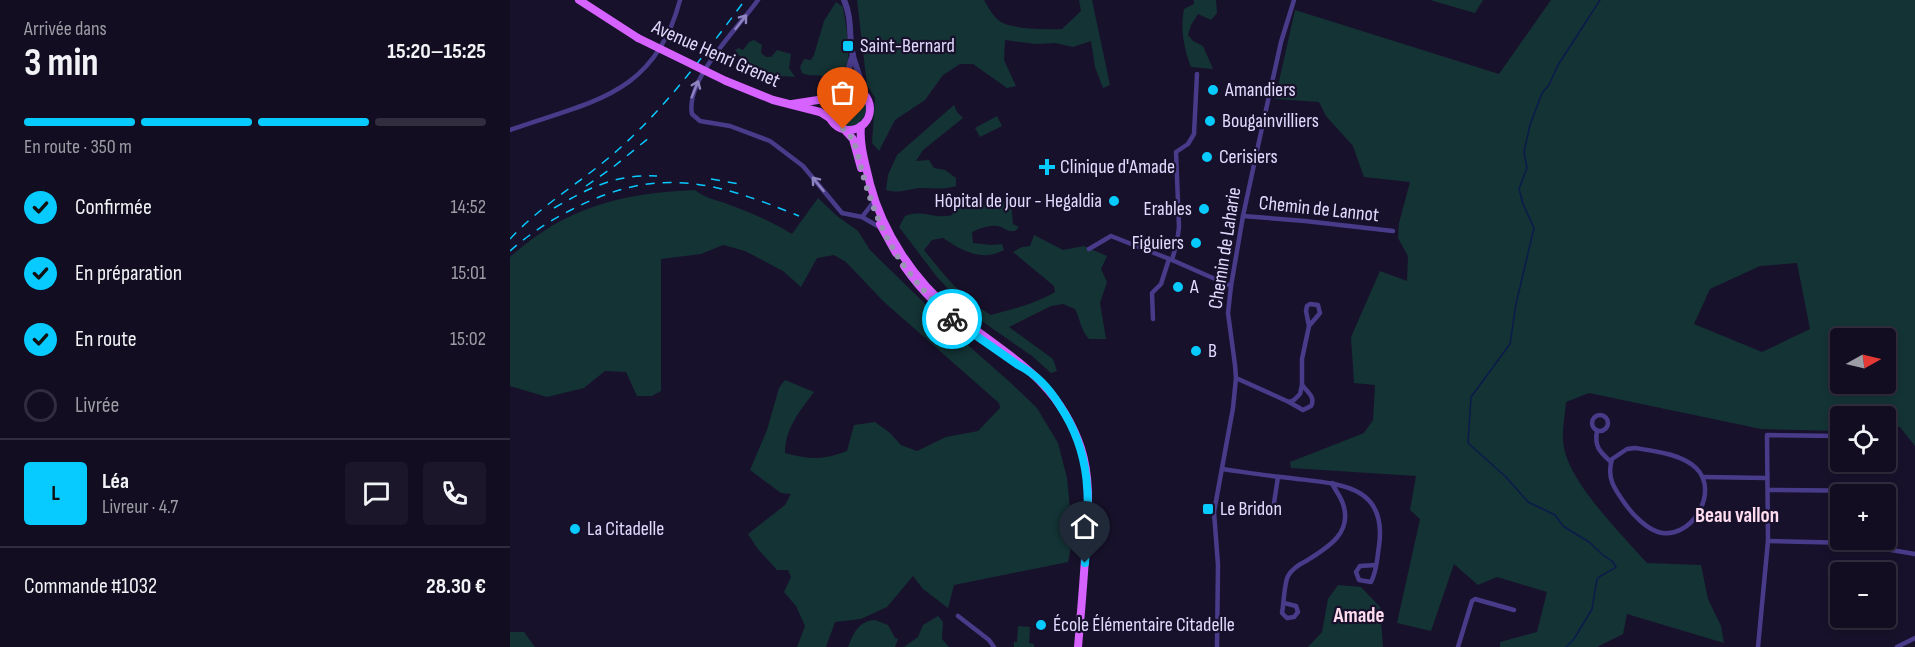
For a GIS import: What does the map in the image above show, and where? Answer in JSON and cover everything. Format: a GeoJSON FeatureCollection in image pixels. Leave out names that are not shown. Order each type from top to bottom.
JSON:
{"type":"FeatureCollection","features":[{"type":"Feature","properties":{"kind":"main road","name":"Avenue Henri Grenet"},"geometry":{"type":"LineString","coordinates":[[579,0],[638,38],[726,81],[773,100],[820,112],[831,119]]}},
{"type":"Feature","properties":{"kind":"main road","name":"Avenue Henri Grenet"},"geometry":{"type":"LineString","coordinates":[[588,0],[597,11]]}},
{"type":"Feature","properties":{"kind":"main road"},"geometry":{"type":"LineString","coordinates":[[843,129],[849,130],[861,126],[869,116],[867,98],[853,88],[836,92],[831,98],[829,105],[831,119],[853,139],[872,204],[895,253],[915,281],[952,319],[1028,370]]}},
{"type":"Feature","properties":{"kind":"main road","name":"Avenue Henri Grenet"},"geometry":{"type":"LineString","coordinates":[[792,104],[831,98]]}},
{"type":"Feature","properties":{"kind":"main road"},"geometry":{"type":"LineString","coordinates":[[861,126],[864,156],[873,196],[892,237],[907,262],[952,311],[1028,370],[1055,398],[1066,415],[1082,450],[1089,503],[1078,647]]}},
{"type":"Feature","properties":{"kind":"street"},"geometry":{"type":"LineString","coordinates":[[510,130],[597,100],[614,93],[629,82],[656,55],[677,15],[680,0]]}},
{"type":"Feature","properties":{"kind":"street"},"geometry":{"type":"LineString","coordinates":[[758,0],[702,73],[691,98],[692,114],[695,118],[707,123],[730,126],[770,141],[803,166],[842,213],[862,217],[883,230]]}},
{"type":"Feature","properties":{"kind":"street"},"geometry":{"type":"LineString","coordinates":[[844,0],[850,17],[853,55],[863,87],[862,93]]}},
{"type":"Feature","properties":{"kind":"street","name":"Chemin de Laharie"},"geometry":{"type":"LineString","coordinates":[[1218,647],[1218,564],[1214,512],[1233,408],[1236,378],[1228,313],[1231,286],[1243,216],[1281,42],[1294,0]]}},
{"type":"Feature","properties":{"kind":"street"},"geometry":{"type":"LineString","coordinates":[[843,89],[848,80],[853,55]]}},
{"type":"Feature","properties":{"kind":"street"},"geometry":{"type":"LineString","coordinates":[[1153,319],[1152,293],[1161,284],[1178,242],[1176,152],[1188,144],[1194,134],[1197,74]]}},
{"type":"Feature","properties":{"kind":"street"},"geometry":{"type":"LineString","coordinates":[[862,217],[872,204]]}},
{"type":"Feature","properties":{"kind":"street","name":"Chemin de Lannot"},"geometry":{"type":"LineString","coordinates":[[1243,216],[1393,231]]}},
{"type":"Feature","properties":{"kind":"street"},"geometry":{"type":"LineString","coordinates":[[1089,249],[1111,236],[1231,286]]}},
{"type":"Feature","properties":{"kind":"street"},"geometry":{"type":"LineString","coordinates":[[1289,402],[1300,394],[1302,385],[1302,359],[1309,326],[1307,306],[1318,305],[1320,313],[1309,326]]}},
{"type":"Feature","properties":{"kind":"street"},"geometry":{"type":"LineString","coordinates":[[1236,378],[1303,410],[1313,403],[1312,397],[1302,385]]}},
{"type":"Feature","properties":{"kind":"street"},"geometry":{"type":"LineString","coordinates":[[1597,431],[1596,441],[1600,452],[1611,462]]}},
{"type":"Feature","properties":{"kind":"street"},"geometry":{"type":"LineString","coordinates":[[1758,647],[1768,542],[1767,435],[1830,436]]}},
{"type":"Feature","properties":{"kind":"street"},"geometry":{"type":"LineString","coordinates":[[1635,448],[1689,462],[1703,477],[1706,489],[1704,500],[1694,519],[1680,530],[1664,533],[1647,526],[1628,508],[1611,484],[1609,475],[1611,462],[1627,449],[1635,448]]}},
{"type":"Feature","properties":{"kind":"street"},"geometry":{"type":"LineString","coordinates":[[1222,469],[1332,483],[1352,488],[1368,499],[1378,515],[1381,532],[1375,574],[1371,582],[1359,579],[1356,572],[1360,566],[1376,565]]}},
{"type":"Feature","properties":{"kind":"street"},"geometry":{"type":"LineString","coordinates":[[1274,503],[1278,477]]}},
{"type":"Feature","properties":{"kind":"street"},"geometry":{"type":"LineString","coordinates":[[1703,477],[1767,478]]}},
{"type":"Feature","properties":{"kind":"street"},"geometry":{"type":"LineString","coordinates":[[1284,603],[1288,576],[1297,566],[1329,547],[1338,538],[1344,522],[1343,505],[1332,483]]}},
{"type":"Feature","properties":{"kind":"street"},"geometry":{"type":"LineString","coordinates":[[1768,490],[1830,491]]}},
{"type":"Feature","properties":{"kind":"street"},"geometry":{"type":"LineString","coordinates":[[1768,542],[1830,543]]}},
{"type":"Feature","properties":{"kind":"street"},"geometry":{"type":"LineString","coordinates":[[1892,550],[1915,554]]}},
{"type":"Feature","properties":{"kind":"street"},"geometry":{"type":"LineString","coordinates":[[1458,647],[1472,601],[1475,599],[1514,610]]}},
{"type":"Feature","properties":{"kind":"street"},"geometry":{"type":"LineString","coordinates":[[958,616],[989,640],[994,647]]}},
{"type":"Feature","properties":{"kind":"street"},"geometry":{"type":"LineString","coordinates":[[1897,647],[1915,638]]}},
{"type":"Feature","properties":{"kind":"green space"},"geometry":{"type":"Polygon","coordinates":[[[857,0],[984,0],[993,15],[1006,24],[1022,28],[1062,29],[1081,11],[1079,0],[1092,0],[1110,85],[1103,88],[1095,67],[1091,41],[1073,47],[1055,43],[1036,44],[1005,40],[1004,60],[1016,86],[1007,88],[973,64],[960,64],[943,75],[925,100],[895,120],[879,151],[872,143],[875,98],[867,85],[857,0]]]}},
{"type":"Feature","properties":{"kind":"green space"},"geometry":{"type":"Polygon","coordinates":[[[1194,0],[1216,0],[1217,13],[1211,20],[1198,14],[1188,35],[1193,41],[1203,46],[1213,69],[1191,67],[1186,53],[1183,39],[1184,9],[1194,4],[1194,0]]]}},
{"type":"Feature","properties":{"kind":"green space"},"geometry":{"type":"Polygon","coordinates":[[[1430,0],[1483,0],[1475,13],[1430,0]]]}},
{"type":"Feature","properties":{"kind":"green space"},"geometry":{"type":"Polygon","coordinates":[[[1551,0],[1915,0],[1915,446],[1900,427],[1896,427],[1896,406],[1830,406],[1830,431],[1761,429],[1589,393],[1566,402],[1563,443],[1576,477],[1599,509],[1647,563],[1701,565],[1708,599],[1721,626],[1724,643],[1627,614],[1623,634],[1597,647],[1500,647],[1500,642],[1537,632],[1547,592],[1497,577],[1478,585],[1454,564],[1431,631],[1397,623],[1420,519],[1410,510],[1416,476],[1291,468],[1290,462],[1364,433],[1373,420],[1375,385],[1354,383],[1351,337],[1380,271],[1407,281],[1408,256],[1398,238],[1399,223],[1410,182],[1364,177],[1353,146],[1326,116],[1319,102],[1275,99],[1295,10],[1499,74],[1551,0]],[[1797,263],[1760,266],[1710,289],[1694,324],[1762,352],[1810,329],[1797,263]]]}},
{"type":"Feature","properties":{"kind":"green space"},"geometry":{"type":"Polygon","coordinates":[[[836,2],[843,7],[848,50],[847,73],[844,81],[838,87],[827,77],[802,73],[800,67],[804,59],[811,60],[814,55],[824,21],[836,2]]]}},
{"type":"Feature","properties":{"kind":"green space"},"geometry":{"type":"Polygon","coordinates":[[[754,40],[762,45],[761,53],[766,57],[771,57],[777,50],[791,54],[789,68],[795,77],[769,74],[747,63],[735,50],[739,48],[743,50],[749,42],[754,40]]]}},
{"type":"Feature","properties":{"kind":"green space"},"geometry":{"type":"Polygon","coordinates":[[[847,92],[858,95],[864,100],[866,108],[859,122],[853,126],[845,125],[837,120],[833,113],[835,101],[847,92]]]}},
{"type":"Feature","properties":{"kind":"green space"},"geometry":{"type":"Polygon","coordinates":[[[954,105],[963,118],[923,150],[916,161],[929,160],[934,168],[945,170],[956,178],[956,186],[886,190],[888,175],[897,155],[954,105]]]}},
{"type":"Feature","properties":{"kind":"green space"},"geometry":{"type":"Polygon","coordinates":[[[997,116],[1002,126],[980,137],[975,128],[997,116]]]}},
{"type":"Feature","properties":{"kind":"green space"},"geometry":{"type":"Polygon","coordinates":[[[695,190],[762,218],[792,234],[818,198],[858,231],[870,250],[961,339],[1037,408],[1058,443],[1067,478],[1073,538],[1068,562],[954,585],[948,608],[923,589],[913,576],[887,607],[861,619],[835,622],[826,647],[797,647],[805,626],[796,606],[784,592],[791,577],[788,570],[777,570],[748,534],[785,505],[791,494],[781,493],[750,470],[767,430],[779,388],[785,380],[814,392],[794,420],[786,444],[785,453],[802,457],[817,458],[847,451],[854,425],[875,422],[901,445],[917,451],[946,437],[978,431],[1000,408],[999,403],[883,301],[846,262],[834,255],[817,258],[801,287],[783,271],[745,251],[723,245],[701,254],[661,259],[661,391],[652,396],[637,396],[626,372],[605,371],[584,388],[547,397],[510,386],[510,257],[552,226],[596,206],[643,195],[695,190]]]}},
{"type":"Feature","properties":{"kind":"green space"},"geometry":{"type":"Polygon","coordinates":[[[962,197],[979,204],[1011,202],[1013,224],[1019,227],[1012,231],[991,226],[972,232],[973,243],[1002,244],[1004,250],[988,255],[965,251],[943,238],[932,240],[924,250],[954,286],[991,315],[1016,308],[1055,292],[1054,286],[1013,252],[1030,246],[1034,235],[1063,250],[1084,246],[1107,256],[1101,269],[1107,282],[1100,303],[1106,339],[1089,339],[1075,309],[1063,304],[1051,306],[1009,327],[1053,359],[1057,371],[1051,373],[1032,356],[973,315],[937,277],[899,227],[905,216],[912,214],[952,215],[955,209],[952,199],[962,197]]]}},
{"type":"Feature","properties":{"kind":"green space"},"geometry":{"type":"Polygon","coordinates":[[[1338,585],[1361,587],[1380,607],[1383,647],[1308,647],[1322,632],[1328,599],[1338,585]]]}},
{"type":"Feature","properties":{"kind":"green space"},"geometry":{"type":"Polygon","coordinates":[[[938,616],[943,622],[942,639],[949,647],[904,647],[918,637],[923,625],[938,616]]]}},
{"type":"Feature","properties":{"kind":"green space"},"geometry":{"type":"Polygon","coordinates":[[[875,620],[888,625],[895,638],[898,639],[895,647],[848,647],[861,625],[875,620]]]}},
{"type":"Feature","properties":{"kind":"green space"},"geometry":{"type":"Polygon","coordinates":[[[1018,626],[1030,627],[1029,643],[1034,644],[1034,647],[1014,647],[1014,642],[1017,642],[1018,626]]]}},
{"type":"Feature","properties":{"kind":"green space"},"geometry":{"type":"Polygon","coordinates":[[[510,632],[524,632],[535,647],[510,647],[510,632]]]}},
{"type":"Feature","properties":{"kind":"waterway"},"geometry":{"type":"LineString","coordinates":[[1566,647],[1574,639],[1592,609],[1597,579],[1616,567],[1589,542],[1563,526],[1555,515],[1528,502],[1506,477],[1468,443],[1471,397],[1510,344],[1516,304],[1534,228],[1519,189],[1527,168],[1524,152],[1530,125],[1542,93],[1600,0]]}},
{"type":"Feature","properties":{"kind":"railway"},"geometry":{"type":"LineString","coordinates":[[510,239],[522,226],[607,160],[655,114],[745,0]]}},
{"type":"Feature","properties":{"kind":"railway"},"geometry":{"type":"LineString","coordinates":[[586,186],[650,137]]}},
{"type":"Feature","properties":{"kind":"railway"},"geometry":{"type":"LineString","coordinates":[[554,208],[579,194],[615,180],[657,176]]}},
{"type":"Feature","properties":{"kind":"railway"},"geometry":{"type":"LineString","coordinates":[[711,179],[740,184]]}},
{"type":"Feature","properties":{"kind":"railway"},"geometry":{"type":"LineString","coordinates":[[510,251],[524,239],[571,210],[602,196],[631,187],[659,183],[685,183],[712,187],[740,194],[799,216]]}},
{"type":"Feature","properties":{"kind":"way so far"},"geometry":{"type":"LineString","coordinates":[[843,129],[853,139],[875,214],[895,253],[915,281],[952,319]]}},
{"type":"Feature","properties":{"kind":"place","name":"Saint-Bernard"},"geometry":{"type":"Point","coordinates":[848,46]}},
{"type":"Feature","properties":{"kind":"place","name":"Amandiers"},"geometry":{"type":"Point","coordinates":[1213,90]}},
{"type":"Feature","properties":{"kind":"place","name":"Bougainvilliers"},"geometry":{"type":"Point","coordinates":[1210,121]}},
{"type":"Feature","properties":{"kind":"place","name":"Cerisiers"},"geometry":{"type":"Point","coordinates":[1207,157]}},
{"type":"Feature","properties":{"kind":"place","name":"Clinique d'Amade"},"geometry":{"type":"Point","coordinates":[1047,167]}},
{"type":"Feature","properties":{"kind":"place","name":"Hôpital de jour - Hegaldia"},"geometry":{"type":"Point","coordinates":[1114,201]}},
{"type":"Feature","properties":{"kind":"place","name":"Erables"},"geometry":{"type":"Point","coordinates":[1204,209]}},
{"type":"Feature","properties":{"kind":"place","name":"Figuiers"},"geometry":{"type":"Point","coordinates":[1196,243]}},
{"type":"Feature","properties":{"kind":"place","name":"A"},"geometry":{"type":"Point","coordinates":[1178,287]}},
{"type":"Feature","properties":{"kind":"place","name":"B"},"geometry":{"type":"Point","coordinates":[1196,351]}},
{"type":"Feature","properties":{"kind":"place","name":"Le Bridon"},"geometry":{"type":"Point","coordinates":[1208,509]}},
{"type":"Feature","properties":{"kind":"place","name":"La Citadelle"},"geometry":{"type":"Point","coordinates":[575,529]}},
{"type":"Feature","properties":{"kind":"place","name":"École Élémentaire Citadelle"},"geometry":{"type":"Point","coordinates":[1041,625]}},
{"type":"Feature","properties":{"kind":"district","name":"Beau vallon"},"geometry":{"type":"Point","coordinates":[1737,515]}},
{"type":"Feature","properties":{"kind":"district","name":"Amade"},"geometry":{"type":"Point","coordinates":[1359,615]}},
{"type":"Feature","properties":{"kind":"route"},"geometry":{"type":"LineString","coordinates":[[952,319],[1028,370],[1055,398],[1066,415],[1082,450],[1088,483],[1085,563]]}}]}
